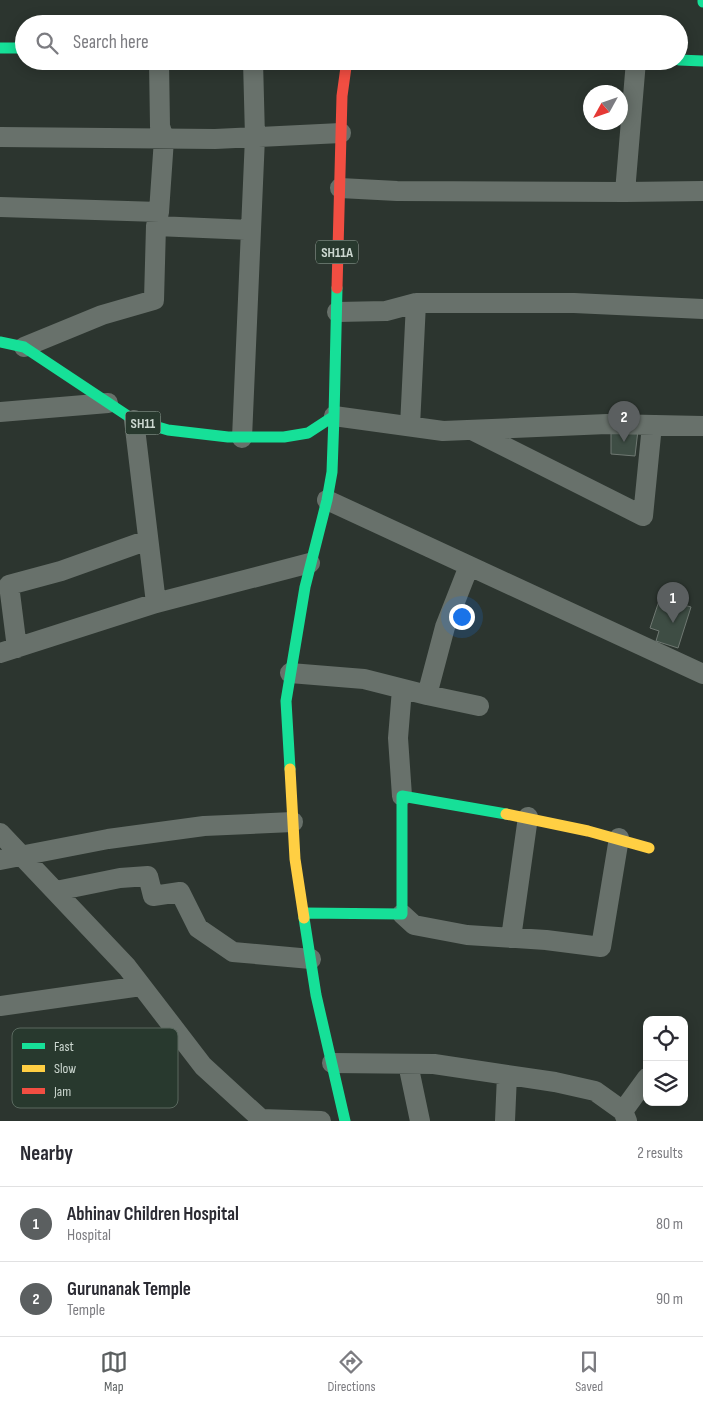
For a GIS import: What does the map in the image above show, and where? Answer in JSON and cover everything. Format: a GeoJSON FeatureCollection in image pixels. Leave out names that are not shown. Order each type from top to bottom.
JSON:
{"type":"FeatureCollection","features":[{"type":"Feature","properties":{"kind":"street"},"geometry":{"type":"LineString","coordinates":[[0,48],[15,48]]}},
{"type":"Feature","properties":{"kind":"street"},"geometry":{"type":"LineString","coordinates":[[688,60],[703,61]]}},
{"type":"Feature","properties":{"kind":"street"},"geometry":{"type":"LineString","coordinates":[[24,347],[102,315],[154,300],[157,219],[164,139],[160,126],[159,70]]}},
{"type":"Feature","properties":{"kind":"street"},"geometry":{"type":"LineString","coordinates":[[242,438],[255,137],[253,70]]}},
{"type":"Feature","properties":{"kind":"street","name":"SH11A"},"geometry":{"type":"LineString","coordinates":[[334,416],[342,96],[346,70]]}},
{"type":"Feature","properties":{"kind":"street"},"geometry":{"type":"LineString","coordinates":[[625,192],[635,70]]}},
{"type":"Feature","properties":{"kind":"street"},"geometry":{"type":"LineString","coordinates":[[0,137],[215,139],[341,132]]}},
{"type":"Feature","properties":{"kind":"street"},"geometry":{"type":"LineString","coordinates":[[340,188],[397,191],[703,191]]}},
{"type":"Feature","properties":{"kind":"street"},"geometry":{"type":"LineString","coordinates":[[0,207],[157,219],[251,230]]}},
{"type":"Feature","properties":{"kind":"street"},"geometry":{"type":"LineString","coordinates":[[410,426],[416,303]]}},
{"type":"Feature","properties":{"kind":"street"},"geometry":{"type":"LineString","coordinates":[[337,312],[386,311],[416,303],[574,303],[703,309]]}},
{"type":"Feature","properties":{"kind":"street","name":"SH11"},"geometry":{"type":"LineString","coordinates":[[0,342],[24,347],[134,420],[168,430],[242,438],[284,437],[308,433],[334,416]]}},
{"type":"Feature","properties":{"kind":"street"},"geometry":{"type":"LineString","coordinates":[[0,412],[108,403]]}},
{"type":"Feature","properties":{"kind":"street"},"geometry":{"type":"LineString","coordinates":[[345,1121],[316,995],[295,859],[286,700],[310,562],[327,500],[332,472],[334,416],[443,431],[607,424],[703,426]]}},
{"type":"Feature","properties":{"kind":"street"},"geometry":{"type":"LineString","coordinates":[[134,420],[156,603]]}},
{"type":"Feature","properties":{"kind":"street"},"geometry":{"type":"LineString","coordinates":[[470,430],[643,516],[652,425]]}},
{"type":"Feature","properties":{"kind":"street"},"geometry":{"type":"LineString","coordinates":[[327,500],[703,674]]}},
{"type":"Feature","properties":{"kind":"street"},"geometry":{"type":"LineString","coordinates":[[148,540],[61,571],[9,585],[8,650],[156,603],[310,562]]}},
{"type":"Feature","properties":{"kind":"street"},"geometry":{"type":"LineString","coordinates":[[428,695],[445,627],[469,566]]}},
{"type":"Feature","properties":{"kind":"street"},"geometry":{"type":"LineString","coordinates":[[290,673],[364,679],[479,706]]}},
{"type":"Feature","properties":{"kind":"street"},"geometry":{"type":"LineString","coordinates":[[402,688],[398,738],[402,796],[402,914]]}},
{"type":"Feature","properties":{"kind":"street"},"geometry":{"type":"LineString","coordinates":[[402,796],[528,818],[619,838],[649,848]]}},
{"type":"Feature","properties":{"kind":"street"},"geometry":{"type":"LineString","coordinates":[[511,938],[528,818]]}},
{"type":"Feature","properties":{"kind":"street"},"geometry":{"type":"LineString","coordinates":[[0,860],[108,839],[204,826],[293,822]]}},
{"type":"Feature","properties":{"kind":"street"},"geometry":{"type":"LineString","coordinates":[[0,833],[127,967],[174,1028]]}},
{"type":"Feature","properties":{"kind":"street"},"geometry":{"type":"LineString","coordinates":[[304,913],[402,914],[414,925],[467,935],[546,940],[601,947],[619,838]]}},
{"type":"Feature","properties":{"kind":"street"},"geometry":{"type":"LineString","coordinates":[[56,891],[120,878],[148,876],[153,896],[180,892],[198,928],[232,952],[311,959]]}},
{"type":"Feature","properties":{"kind":"street"},"geometry":{"type":"LineString","coordinates":[[0,1006],[141,986]]}},
{"type":"Feature","properties":{"kind":"street"},"geometry":{"type":"LineString","coordinates":[[178,1034],[203,1066],[257,1120],[322,1121]]}},
{"type":"Feature","properties":{"kind":"street"},"geometry":{"type":"LineString","coordinates":[[332,1063],[434,1064],[555,1082],[595,1091],[625,1116],[643,1085]]}},
{"type":"Feature","properties":{"kind":"street"},"geometry":{"type":"LineString","coordinates":[[408,1064],[420,1121]]}},
{"type":"Feature","properties":{"kind":"street"},"geometry":{"type":"LineString","coordinates":[[505,1121],[507,1075]]}},
{"type":"Feature","properties":{"kind":"building"},"geometry":{"type":"Polygon","coordinates":[[[611,430],[638,430],[635,456],[611,454],[611,430]]]}},
{"type":"Feature","properties":{"kind":"building"},"geometry":{"type":"Polygon","coordinates":[[[660,598],[691,607],[678,648],[656,641],[659,631],[650,628],[660,598]]]}},
{"type":"Feature","properties":{"kind":"traffic: fast"},"geometry":{"type":"LineString","coordinates":[[0,48],[15,48]]}},
{"type":"Feature","properties":{"kind":"traffic: fast"},"geometry":{"type":"LineString","coordinates":[[688,60],[703,61]]}},
{"type":"Feature","properties":{"kind":"traffic: fast"},"geometry":{"type":"LineString","coordinates":[[0,342],[24,347],[134,420],[168,430],[228,437],[284,437],[308,433],[334,416],[337,288]]}},
{"type":"Feature","properties":{"kind":"traffic: fast"},"geometry":{"type":"LineString","coordinates":[[290,769],[286,701],[305,587],[327,500],[332,472],[334,416]]}},
{"type":"Feature","properties":{"kind":"traffic: fast"},"geometry":{"type":"LineString","coordinates":[[304,913],[402,914],[402,796],[506,814]]}},
{"type":"Feature","properties":{"kind":"traffic: fast"},"geometry":{"type":"LineString","coordinates":[[304,918],[316,995],[345,1121]]}},
{"type":"Feature","properties":{"kind":"traffic: slow"},"geometry":{"type":"LineString","coordinates":[[290,769],[295,859],[304,918]]}},
{"type":"Feature","properties":{"kind":"traffic: slow"},"geometry":{"type":"LineString","coordinates":[[506,814],[588,831],[649,848]]}},
{"type":"Feature","properties":{"kind":"traffic: jam"},"geometry":{"type":"LineString","coordinates":[[337,288],[342,96],[346,70]]}},
{"type":"Feature","properties":{"kind":"place","name":"Gurunanak Temple"},"geometry":{"type":"Point","coordinates":[624,442]}},
{"type":"Feature","properties":{"kind":"place","name":"Abhinav Children Hospital"},"geometry":{"type":"Point","coordinates":[673,623]}}]}
